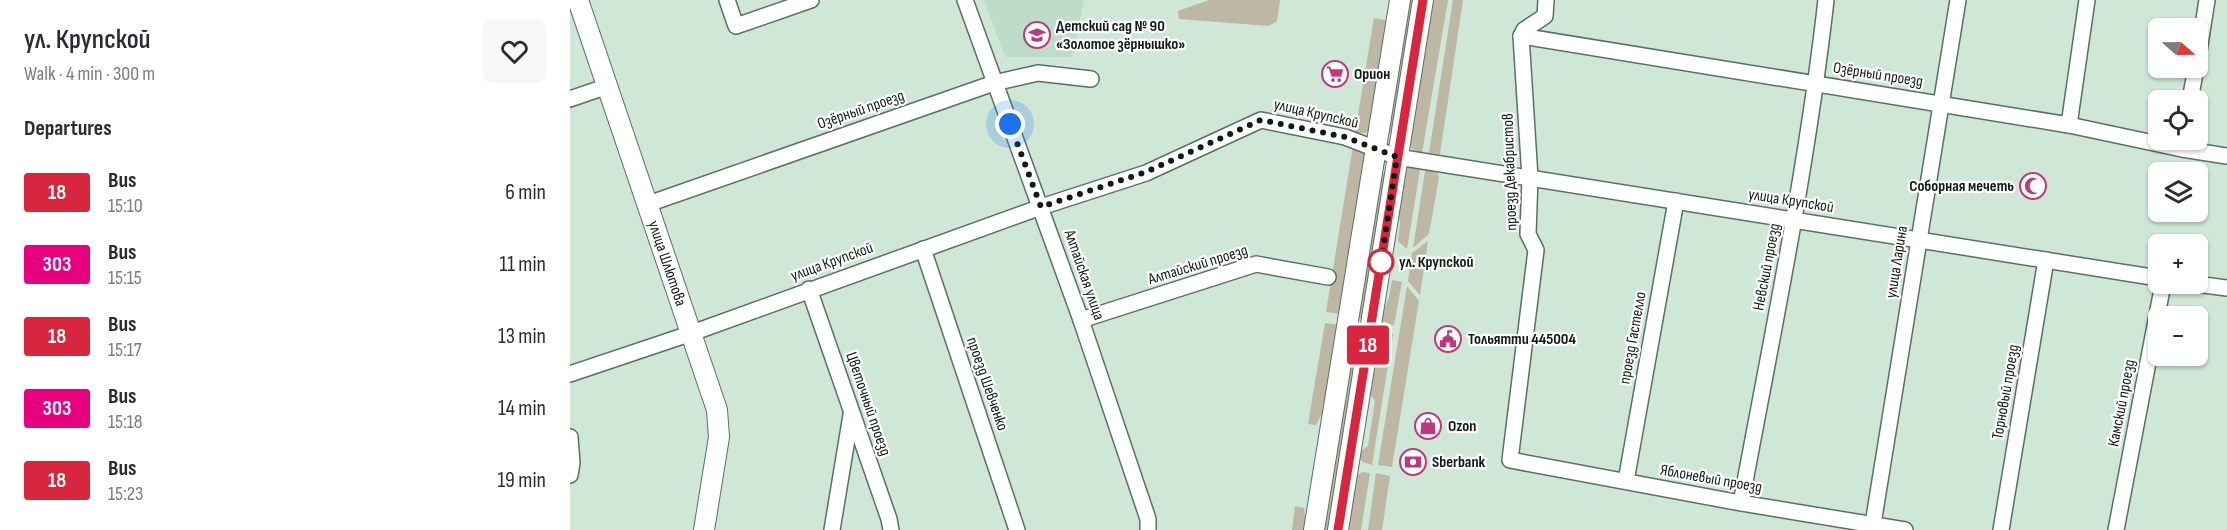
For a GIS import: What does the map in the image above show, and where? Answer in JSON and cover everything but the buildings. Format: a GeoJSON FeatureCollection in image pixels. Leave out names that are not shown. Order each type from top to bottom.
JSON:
{"type":"FeatureCollection","features":[{"type":"Feature","properties":{"kind":"main road","name":"улица Шлютова"},"geometry":{"type":"LineString","coordinates":[[578,0],[717,410],[719,437],[704,530]]}},
{"type":"Feature","properties":{"kind":"main road"},"geometry":{"type":"LineString","coordinates":[[1314,530],[1400,0]]}},
{"type":"Feature","properties":{"kind":"main road"},"geometry":{"type":"LineString","coordinates":[[1338,530],[1423,0]]}},
{"type":"Feature","properties":{"kind":"street"},"geometry":{"type":"LineString","coordinates":[[727,0],[736,26],[811,0]]}},
{"type":"Feature","properties":{"kind":"street","name":"Алтайская улица"},"geometry":{"type":"LineString","coordinates":[[965,0],[1081,320],[1148,519],[1148,530]]}},
{"type":"Feature","properties":{"kind":"street"},"geometry":{"type":"LineString","coordinates":[[1521,36],[1524,30],[1545,16],[1546,0]]}},
{"type":"Feature","properties":{"kind":"street","name":"Невский проезд"},"geometry":{"type":"LineString","coordinates":[[1741,503],[1794,220],[1816,84],[1826,0]]}},
{"type":"Feature","properties":{"kind":"street","name":"улица Ларина"},"geometry":{"type":"LineString","coordinates":[[1872,527],[1958,0]]}},
{"type":"Feature","properties":{"kind":"street"},"geometry":{"type":"LineString","coordinates":[[2069,126],[2088,0]]}},
{"type":"Feature","properties":{"kind":"street"},"geometry":{"type":"LineString","coordinates":[[2204,18],[2207,0]]}},
{"type":"Feature","properties":{"kind":"street","name":"Озёрный проезд"},"geometry":{"type":"LineString","coordinates":[[1521,36],[2148,138]]}},
{"type":"Feature","properties":{"kind":"street","name":"проезд Декабристов"},"geometry":{"type":"LineString","coordinates":[[1510,460],[1536,250],[1528,234],[1530,178],[1521,36]]}},
{"type":"Feature","properties":{"kind":"street","name":"Озёрный проезд"},"geometry":{"type":"LineString","coordinates":[[648,204],[994,83],[1038,73],[1091,78]]}},
{"type":"Feature","properties":{"kind":"street"},"geometry":{"type":"LineString","coordinates":[[570,99],[608,86]]}},
{"type":"Feature","properties":{"kind":"street","name":"улица Крупской"},"geometry":{"type":"LineString","coordinates":[[570,374],[1146,172],[1261,120],[1345,137],[1397,157],[2148,276]]}},
{"type":"Feature","properties":{"kind":"street","name":"Озёрный проезд"},"geometry":{"type":"LineString","coordinates":[[2205,150],[2227,156]]}},
{"type":"Feature","properties":{"kind":"street","name":"проезд Гастелло"},"geometry":{"type":"LineString","coordinates":[[1626,481],[1676,201]]}},
{"type":"Feature","properties":{"kind":"street","name":"проезд Шевченко"},"geometry":{"type":"LineString","coordinates":[[923,249],[1017,530]]}},
{"type":"Feature","properties":{"kind":"street","name":"Торновый проезд"},"geometry":{"type":"LineString","coordinates":[[2001,530],[2046,260]]}},
{"type":"Feature","properties":{"kind":"street","name":"Алтайский проезд"},"geometry":{"type":"LineString","coordinates":[[1081,320],[1256,264],[1328,277]]}},
{"type":"Feature","properties":{"kind":"street"},"geometry":{"type":"LineString","coordinates":[[2208,286],[2227,288]]}},
{"type":"Feature","properties":{"kind":"street","name":"Цветочный проезд"},"geometry":{"type":"LineString","coordinates":[[809,290],[891,530]]}},
{"type":"Feature","properties":{"kind":"street","name":"Камский проезд"},"geometry":{"type":"LineString","coordinates":[[2115,530],[2161,294]]}},
{"type":"Feature","properties":{"kind":"street"},"geometry":{"type":"LineString","coordinates":[[832,530],[852,412]]}},
{"type":"Feature","properties":{"kind":"street"},"geometry":{"type":"LineString","coordinates":[[570,437],[572,463],[570,476]]}},
{"type":"Feature","properties":{"kind":"street","name":"Яблоневый проезд"},"geometry":{"type":"LineString","coordinates":[[1510,460],[1872,527],[1905,530]]}},
{"type":"Feature","properties":{"kind":"shaded area","name":"Детский сад № 90 «Золотое зёрнышко»"},"geometry":{"type":"Polygon","coordinates":[[[984,0],[1084,0],[1072,57],[1005,57],[984,0]]]}},
{"type":"Feature","properties":{"kind":"shaded area"},"geometry":{"type":"Polygon","coordinates":[[[1209,0],[1280,0],[1277,21],[1269,26],[1179,19],[1178,11],[1209,0]]]}},
{"type":"Feature","properties":{"kind":"shaded area"},"geometry":{"type":"Polygon","coordinates":[[[1408,0],[1417,0],[1393,134],[1391,134],[1388,132],[1408,0]]]}},
{"type":"Feature","properties":{"kind":"shaded area"},"geometry":{"type":"Polygon","coordinates":[[[1432,0],[1448,0],[1422,153],[1412,149],[1408,141],[1432,0]]]}},
{"type":"Feature","properties":{"kind":"shaded area"},"geometry":{"type":"Polygon","coordinates":[[[1453,0],[1463,0],[1440,154],[1429,153],[1453,0]]]}},
{"type":"Feature","properties":{"kind":"shaded area"},"geometry":{"type":"Polygon","coordinates":[[[1374,18],[1389,21],[1371,129],[1365,133],[1355,133],[1374,18]]]}},
{"type":"Feature","properties":{"kind":"shaded area"},"geometry":{"type":"Polygon","coordinates":[[[1353,146],[1362,150],[1367,159],[1342,314],[1326,312],[1353,146]]]}},
{"type":"Feature","properties":{"kind":"shaded area"},"geometry":{"type":"Polygon","coordinates":[[[1421,164],[1407,249],[1398,241],[1400,224],[1398,204],[1405,168],[1421,164]]]}},
{"type":"Feature","properties":{"kind":"shaded area"},"geometry":{"type":"Polygon","coordinates":[[[1426,165],[1436,170],[1439,177],[1429,234],[1413,248],[1426,165]]]}},
{"type":"Feature","properties":{"kind":"shaded area"},"geometry":{"type":"Polygon","coordinates":[[[1382,173],[1387,175],[1365,319],[1355,317],[1382,173]]]}},
{"type":"Feature","properties":{"kind":"shaded area"},"geometry":{"type":"Polygon","coordinates":[[[1428,241],[1420,295],[1408,281],[1412,253],[1428,241]]]}},
{"type":"Feature","properties":{"kind":"shaded area"},"geometry":{"type":"Polygon","coordinates":[[[1392,280],[1402,282],[1394,325],[1379,323],[1389,297],[1392,280]]]}},
{"type":"Feature","properties":{"kind":"shaded area"},"geometry":{"type":"Polygon","coordinates":[[[1407,286],[1419,301],[1392,467],[1378,465],[1407,286]]]}},
{"type":"Feature","properties":{"kind":"shaded area"},"geometry":{"type":"Polygon","coordinates":[[[1325,323],[1340,325],[1328,402],[1316,425],[1308,424],[1325,323]]]}},
{"type":"Feature","properties":{"kind":"shaded area"},"geometry":{"type":"Polygon","coordinates":[[[1354,327],[1363,329],[1331,530],[1321,530],[1354,327]]]}},
{"type":"Feature","properties":{"kind":"shaded area"},"geometry":{"type":"Polygon","coordinates":[[[1378,331],[1393,334],[1372,465],[1363,462],[1358,456],[1359,452],[1368,446],[1375,401],[1368,391],[1378,331]]]}},
{"type":"Feature","properties":{"kind":"shaded area"},"geometry":{"type":"Polygon","coordinates":[[[1362,472],[1370,473],[1361,530],[1346,530],[1356,476],[1362,472]]]}},
{"type":"Feature","properties":{"kind":"shaded area"},"geometry":{"type":"Polygon","coordinates":[[[1376,473],[1390,476],[1382,530],[1368,530],[1376,473]]]}},
{"type":"Feature","properties":{"kind":"shaded area"},"geometry":{"type":"Polygon","coordinates":[[[1295,506],[1304,508],[1307,530],[1292,530],[1295,506]]]}},
{"type":"Feature","properties":{"kind":"bus line","name":"18"},"geometry":{"type":"LineString","coordinates":[[1338,530],[1423,0]]}},
{"type":"Feature","properties":{"kind":"place","name":"Детский сад № 90 «Золотое зёрнышко»"},"geometry":{"type":"Point","coordinates":[1037,35]}},
{"type":"Feature","properties":{"kind":"place","name":"Орион"},"geometry":{"type":"Point","coordinates":[1335,74]}},
{"type":"Feature","properties":{"kind":"place","name":"Cоборная мечеть"},"geometry":{"type":"Point","coordinates":[2033,186]}},
{"type":"Feature","properties":{"kind":"place","name":"ул. Крупской"},"geometry":{"type":"Point","coordinates":[1381,262]}},
{"type":"Feature","properties":{"kind":"place","name":"Тольятти 445004"},"geometry":{"type":"Point","coordinates":[1448,339]}},
{"type":"Feature","properties":{"kind":"place","name":"Ozon"},"geometry":{"type":"Point","coordinates":[1428,426]}},
{"type":"Feature","properties":{"kind":"place","name":"Sberbank"},"geometry":{"type":"Point","coordinates":[1413,462]}},
{"type":"Feature","properties":{"kind":"route"},"geometry":{"type":"LineString","coordinates":[[1010,124],[1041,207],[1146,172],[1261,120],[1350,138],[1397,157],[1381,262]]}}]}
